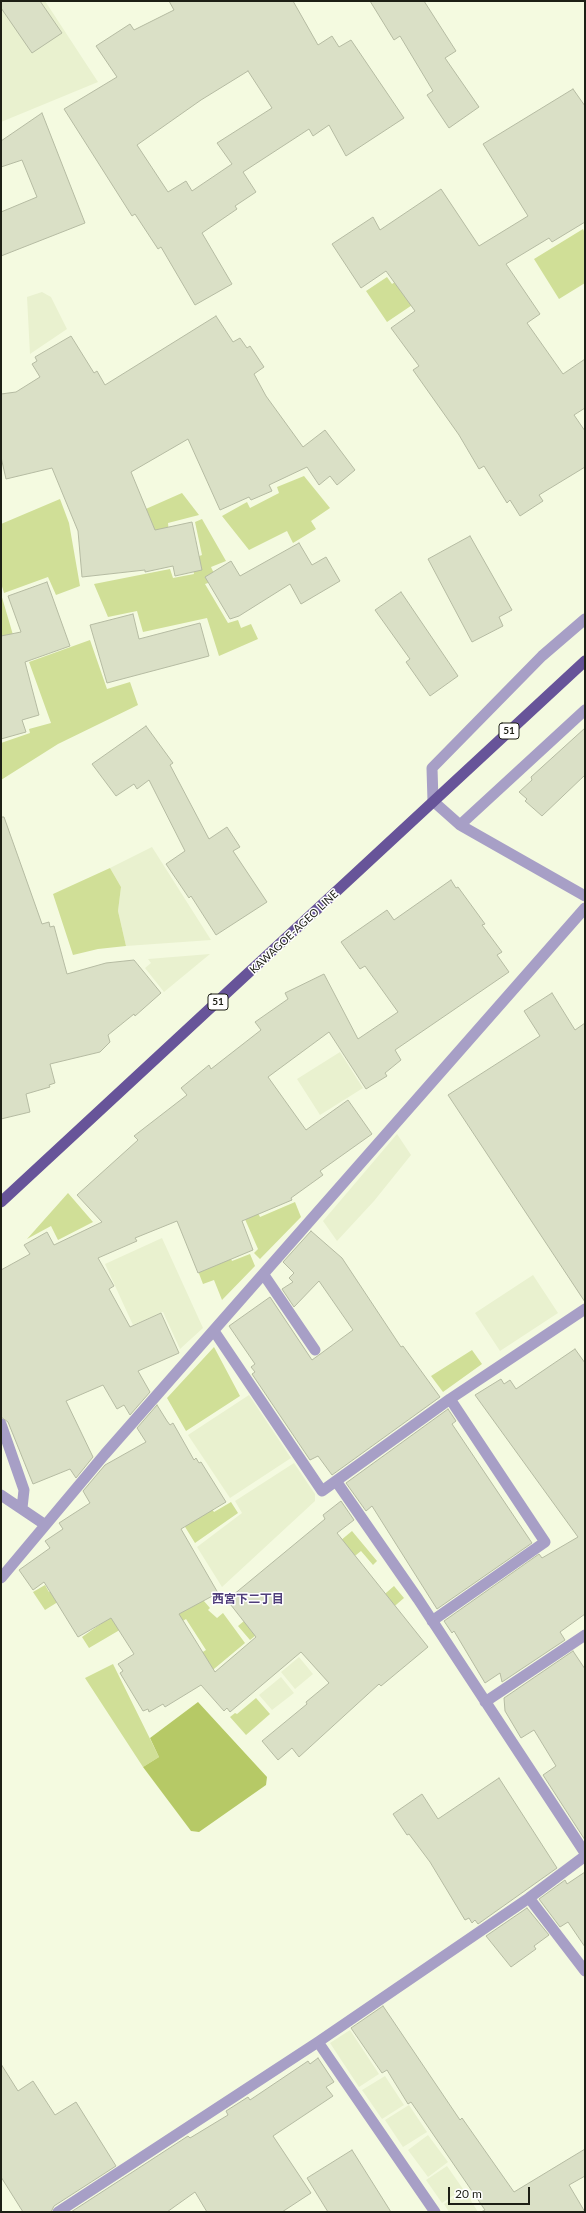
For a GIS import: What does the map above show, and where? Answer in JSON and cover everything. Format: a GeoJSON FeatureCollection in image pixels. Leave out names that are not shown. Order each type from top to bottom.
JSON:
{"type":"FeatureCollection","features":[{"type":"Feature","properties":{"kind":"main road","name":"KAWAGOE-AGEO LINE"},"geometry":{"type":"LineString","coordinates":[[1,1202],[585,661]]}},
{"type":"Feature","properties":{"kind":"street"},"geometry":{"type":"LineString","coordinates":[[585,619],[542,656],[432,768],[433,801],[460,824],[585,896]]}},
{"type":"Feature","properties":{"kind":"street"},"geometry":{"type":"LineString","coordinates":[[460,824],[585,710]]}},
{"type":"Feature","properties":{"kind":"street"},"geometry":{"type":"LineString","coordinates":[[1,1578],[44,1524],[264,1275],[348,1176],[585,908]]}},
{"type":"Feature","properties":{"kind":"street"},"geometry":{"type":"LineString","coordinates":[[264,1275],[315,1350]]}},
{"type":"Feature","properties":{"kind":"street"},"geometry":{"type":"LineString","coordinates":[[214,1332],[322,1491],[450,1399],[584,1312]]}},
{"type":"Feature","properties":{"kind":"street"},"geometry":{"type":"LineString","coordinates":[[432,1621],[545,1542],[450,1399]]}},
{"type":"Feature","properties":{"kind":"street"},"geometry":{"type":"LineString","coordinates":[[1,1424],[24,1490],[22,1508]]}},
{"type":"Feature","properties":{"kind":"street"},"geometry":{"type":"LineString","coordinates":[[336,1481],[432,1621],[585,1853]]}},
{"type":"Feature","properties":{"kind":"street"},"geometry":{"type":"LineString","coordinates":[[1,1496],[22,1508],[44,1524]]}},
{"type":"Feature","properties":{"kind":"street"},"geometry":{"type":"LineString","coordinates":[[485,1702],[585,1635]]}},
{"type":"Feature","properties":{"kind":"street"},"geometry":{"type":"LineString","coordinates":[[58,2212],[318,2042],[529,1898],[585,1856]]}},
{"type":"Feature","properties":{"kind":"street"},"geometry":{"type":"LineString","coordinates":[[529,1898],[585,1971]]}},
{"type":"Feature","properties":{"kind":"street"},"geometry":{"type":"LineString","coordinates":[[318,2042],[435,2212]]}},
{"type":"Feature","properties":{"kind":"shaded area"},"geometry":{"type":"Polygon","coordinates":[[[1,1],[45,1],[98,82],[1,122],[1,1]]]}},
{"type":"Feature","properties":{"kind":"shaded area"},"geometry":{"type":"Polygon","coordinates":[[[42,292],[51,297],[67,329],[30,354],[27,297],[42,292]]]}},
{"type":"Feature","properties":{"kind":"shaded area"},"geometry":{"type":"Polygon","coordinates":[[[152,847],[211,940],[126,946],[118,911],[121,887],[110,868],[152,847]]]}},
{"type":"Feature","properties":{"kind":"shaded area"},"geometry":{"type":"Polygon","coordinates":[[[210,954],[164,992],[145,968],[151,963],[148,959],[210,954]]]}},
{"type":"Feature","properties":{"kind":"shaded area"},"geometry":{"type":"Polygon","coordinates":[[[340,1052],[363,1088],[320,1115],[297,1079],[340,1052]]]}},
{"type":"Feature","properties":{"kind":"shaded area"},"geometry":{"type":"Polygon","coordinates":[[[397,1134],[411,1155],[374,1201],[337,1241],[323,1221],[397,1134]]]}},
{"type":"Feature","properties":{"kind":"shaded area"},"geometry":{"type":"Polygon","coordinates":[[[162,1238],[203,1328],[180,1349],[163,1312],[133,1325],[105,1264],[162,1238]]]}},
{"type":"Feature","properties":{"kind":"shaded area"},"geometry":{"type":"Polygon","coordinates":[[[533,1275],[558,1313],[500,1351],[475,1313],[533,1275]]]}},
{"type":"Feature","properties":{"kind":"shaded area"},"geometry":{"type":"Polygon","coordinates":[[[249,1395],[291,1458],[230,1498],[188,1435],[249,1395]]]}},
{"type":"Feature","properties":{"kind":"shaded area"},"geometry":{"type":"Polygon","coordinates":[[[294,1463],[315,1494],[315,1501],[222,1587],[197,1547],[242,1513],[235,1501],[294,1463]]]}},
{"type":"Feature","properties":{"kind":"shaded area"},"geometry":{"type":"Polygon","coordinates":[[[299,1657],[313,1674],[295,1689],[281,1672],[299,1657]]]}},
{"type":"Feature","properties":{"kind":"shaded area"},"geometry":{"type":"Polygon","coordinates":[[[281,1677],[294,1693],[272,1710],[259,1695],[281,1677]]]}},
{"type":"Feature","properties":{"kind":"shaded area"},"geometry":{"type":"Polygon","coordinates":[[[350,2030],[379,2074],[359,2087],[330,2043],[350,2030]]]}},
{"type":"Feature","properties":{"kind":"shaded area"},"geometry":{"type":"Polygon","coordinates":[[[385,2076],[404,2105],[382,2119],[362,2090],[385,2076]]]}},
{"type":"Feature","properties":{"kind":"shaded area"},"geometry":{"type":"Polygon","coordinates":[[[409,2105],[427,2132],[403,2147],[385,2120],[409,2105]]]}},
{"type":"Feature","properties":{"kind":"shaded area"},"geometry":{"type":"Polygon","coordinates":[[[428,2135],[448,2162],[428,2177],[408,2150],[428,2135]]]}},
{"type":"Feature","properties":{"kind":"shaded area"},"geometry":{"type":"Polygon","coordinates":[[[447,2166],[463,2189],[442,2203],[426,2180],[447,2166]]]}},
{"type":"Feature","properties":{"kind":"shaded area"},"geometry":{"type":"Polygon","coordinates":[[[465,2191],[478,2212],[449,2212],[444,2204],[465,2191]]]}},
{"type":"Feature","properties":{"kind":"green space"},"geometry":{"type":"Polygon","coordinates":[[[583,229],[585,233],[585,283],[559,299],[534,259],[583,229]]]}},
{"type":"Feature","properties":{"kind":"green space"},"geometry":{"type":"Polygon","coordinates":[[[426,261],[430,293],[387,322],[366,291],[387,277],[392,284],[426,261]]]}},
{"type":"Feature","properties":{"kind":"green space"},"geometry":{"type":"Polygon","coordinates":[[[304,476],[330,508],[311,521],[316,529],[293,543],[287,531],[249,550],[222,516],[247,502],[250,508],[279,493],[277,487],[304,476]]]}},
{"type":"Feature","properties":{"kind":"green space"},"geometry":{"type":"Polygon","coordinates":[[[182,493],[199,515],[168,523],[169,534],[131,543],[123,519],[182,493]]]}},
{"type":"Feature","properties":{"kind":"green space"},"geometry":{"type":"Polygon","coordinates":[[[60,499],[69,523],[80,586],[56,595],[48,577],[4,593],[1,583],[1,524],[60,499]]]}},
{"type":"Feature","properties":{"kind":"green space"},"geometry":{"type":"Polygon","coordinates":[[[202,519],[226,561],[211,567],[217,580],[205,584],[228,623],[238,620],[241,628],[251,624],[258,639],[219,656],[207,618],[143,632],[137,611],[108,617],[94,584],[170,569],[173,578],[194,574],[191,559],[202,555],[195,522],[202,519]]]}},
{"type":"Feature","properties":{"kind":"green space"},"geometry":{"type":"Polygon","coordinates":[[[1,594],[23,669],[13,670],[1,633],[1,594]]]}},
{"type":"Feature","properties":{"kind":"green space"},"geometry":{"type":"Polygon","coordinates":[[[90,640],[107,689],[130,682],[138,705],[58,744],[1,780],[1,743],[30,733],[29,729],[51,723],[29,662],[90,640]]]}},
{"type":"Feature","properties":{"kind":"green space"},"geometry":{"type":"Polygon","coordinates":[[[110,868],[121,887],[118,911],[126,946],[98,949],[73,955],[53,894],[110,868]]]}},
{"type":"Feature","properties":{"kind":"green space"},"geometry":{"type":"Polygon","coordinates":[[[68,1193],[93,1222],[58,1240],[51,1226],[27,1239],[68,1193]]]}},
{"type":"Feature","properties":{"kind":"green space"},"geometry":{"type":"Polygon","coordinates":[[[295,1202],[301,1217],[260,1259],[254,1253],[258,1249],[244,1217],[257,1211],[260,1217],[295,1202]]]}},
{"type":"Feature","properties":{"kind":"green space"},"geometry":{"type":"Polygon","coordinates":[[[227,1249],[232,1261],[250,1254],[255,1266],[222,1300],[214,1280],[203,1284],[195,1263],[227,1249]]]}},
{"type":"Feature","properties":{"kind":"green space"},"geometry":{"type":"Polygon","coordinates":[[[214,1347],[240,1396],[186,1431],[167,1398],[214,1347]]]}},
{"type":"Feature","properties":{"kind":"green space"},"geometry":{"type":"Polygon","coordinates":[[[472,1350],[482,1364],[443,1392],[431,1376],[472,1350]]]}},
{"type":"Feature","properties":{"kind":"green space"},"geometry":{"type":"Polygon","coordinates":[[[231,1502],[238,1513],[195,1543],[182,1522],[212,1509],[214,1512],[231,1502]]]}},
{"type":"Feature","properties":{"kind":"green space"},"geometry":{"type":"Polygon","coordinates":[[[352,1531],[377,1561],[373,1565],[361,1551],[250,1640],[238,1626],[352,1531]]]}},
{"type":"Feature","properties":{"kind":"green space"},"geometry":{"type":"Polygon","coordinates":[[[86,1568],[93,1580],[45,1610],[33,1592],[45,1585],[49,1592],[86,1568]]]}},
{"type":"Feature","properties":{"kind":"green space"},"geometry":{"type":"Polygon","coordinates":[[[394,1586],[404,1598],[362,1634],[364,1612],[394,1586]]]}},
{"type":"Feature","properties":{"kind":"green space"},"geometry":{"type":"Polygon","coordinates":[[[197,1593],[210,1608],[208,1610],[217,1618],[223,1613],[245,1643],[196,1684],[183,1664],[206,1650],[186,1619],[152,1639],[197,1593]]]}},
{"type":"Feature","properties":{"kind":"green space"},"geometry":{"type":"Polygon","coordinates":[[[112,1616],[135,1621],[89,1648],[82,1637],[112,1616]]]}},
{"type":"Feature","properties":{"kind":"green space"},"geometry":{"type":"Polygon","coordinates":[[[113,1664],[159,1757],[143,1767],[85,1678],[113,1664]]]}},
{"type":"Feature","properties":{"kind":"green space"},"geometry":{"type":"Polygon","coordinates":[[[256,1698],[270,1714],[246,1735],[230,1717],[235,1713],[237,1714],[256,1698]]]}},
{"type":"Feature","properties":{"kind":"green space"},"geometry":{"type":"Polygon","coordinates":[[[198,1702],[267,1777],[266,1785],[199,1832],[191,1831],[143,1767],[159,1757],[150,1738],[198,1702]]]}},
{"type":"Feature","properties":{"kind":"building"},"geometry":{"type":"Polygon","coordinates":[[[1,1],[40,1],[62,33],[32,53],[1,8],[1,1]]]}},
{"type":"Feature","properties":{"kind":"building"},"geometry":{"type":"Polygon","coordinates":[[[169,1],[293,1],[318,45],[332,36],[339,47],[351,40],[404,118],[346,156],[329,125],[313,136],[309,129],[243,172],[256,192],[235,206],[237,209],[202,233],[232,284],[195,305],[161,247],[158,249],[135,214],[132,216],[64,109],[117,77],[96,46],[130,24],[134,30],[174,10],[169,1]],[[248,71],[201,100],[137,145],[168,192],[186,181],[192,191],[232,164],[217,143],[272,108],[248,71]]]}},
{"type":"Feature","properties":{"kind":"building"},"geometry":{"type":"Polygon","coordinates":[[[370,1],[424,1],[456,51],[445,58],[479,107],[449,128],[427,95],[433,91],[400,36],[394,40],[370,1]]]}},
{"type":"Feature","properties":{"kind":"building"},"geometry":{"type":"Polygon","coordinates":[[[573,89],[585,106],[585,222],[552,242],[549,238],[506,264],[540,314],[527,323],[563,374],[585,359],[585,408],[574,415],[585,431],[585,467],[539,495],[543,501],[520,516],[510,500],[507,503],[484,466],[479,469],[459,435],[413,370],[419,366],[391,328],[415,311],[386,271],[361,288],[332,244],[373,217],[380,230],[441,189],[479,246],[528,216],[483,144],[573,89]]]}},
{"type":"Feature","properties":{"kind":"building"},"geometry":{"type":"Polygon","coordinates":[[[42,113],[85,223],[1,256],[1,212],[37,197],[22,160],[1,167],[1,141],[42,113]]]}},
{"type":"Feature","properties":{"kind":"building"},"geometry":{"type":"Polygon","coordinates":[[[216,316],[233,342],[240,338],[247,348],[250,346],[264,367],[254,374],[266,396],[303,447],[325,430],[355,470],[337,485],[330,476],[319,485],[307,467],[269,485],[272,491],[251,500],[249,497],[220,510],[188,439],[131,472],[155,530],[192,522],[202,570],[175,576],[173,566],[145,572],[145,570],[82,577],[78,531],[52,468],[6,479],[1,457],[1,394],[16,392],[40,377],[32,364],[37,361],[35,357],[71,336],[94,373],[97,371],[105,385],[216,316]]]}},
{"type":"Feature","properties":{"kind":"building"},"geometry":{"type":"Polygon","coordinates":[[[470,536],[512,610],[499,617],[503,626],[472,642],[428,559],[470,536]]]}},
{"type":"Feature","properties":{"kind":"building"},"geometry":{"type":"Polygon","coordinates":[[[299,543],[312,565],[326,557],[340,581],[301,604],[290,584],[239,616],[230,619],[205,577],[231,561],[240,576],[299,543]]]}},
{"type":"Feature","properties":{"kind":"building"},"geometry":{"type":"Polygon","coordinates":[[[47,582],[70,646],[25,662],[39,715],[22,720],[26,732],[1,739],[1,636],[21,632],[8,596],[47,582]]]}},
{"type":"Feature","properties":{"kind":"building"},"geometry":{"type":"Polygon","coordinates":[[[401,592],[458,676],[430,696],[406,662],[410,659],[375,610],[401,592]]]}},
{"type":"Feature","properties":{"kind":"building"},"geometry":{"type":"Polygon","coordinates":[[[133,614],[139,639],[200,623],[209,656],[107,683],[90,625],[133,614]]]}},
{"type":"Feature","properties":{"kind":"building"},"geometry":{"type":"Polygon","coordinates":[[[146,726],[173,763],[170,765],[209,839],[227,827],[240,847],[233,851],[267,902],[216,935],[191,896],[189,898],[166,864],[185,851],[149,780],[137,789],[134,784],[116,796],[92,764],[146,726]]]}},
{"type":"Feature","properties":{"kind":"building"},"geometry":{"type":"Polygon","coordinates":[[[585,728],[585,775],[542,816],[525,801],[527,799],[519,792],[532,780],[531,777],[585,728]]]}},
{"type":"Feature","properties":{"kind":"building"},"geometry":{"type":"Polygon","coordinates":[[[1,817],[4,817],[42,924],[49,922],[50,927],[54,926],[67,974],[106,963],[134,960],[161,993],[135,1016],[134,1014],[108,1035],[110,1042],[100,1052],[50,1064],[55,1083],[49,1085],[50,1087],[26,1094],[30,1112],[1,1119],[1,817]]]}},
{"type":"Feature","properties":{"kind":"building"},"geometry":{"type":"Polygon","coordinates":[[[451,880],[456,888],[458,887],[485,924],[482,925],[502,952],[497,955],[509,972],[395,1050],[401,1060],[385,1073],[387,1076],[366,1089],[329,1032],[268,1077],[306,1130],[348,1100],[372,1134],[320,1171],[323,1175],[291,1198],[292,1200],[242,1221],[253,1250],[198,1273],[177,1221],[135,1238],[137,1241],[98,1258],[114,1286],[109,1289],[130,1327],[161,1313],[179,1353],[138,1371],[150,1392],[130,1415],[124,1405],[117,1409],[103,1385],[66,1401],[93,1457],[76,1478],[70,1469],[33,1484],[8,1422],[1,1417],[1,1270],[30,1254],[24,1245],[47,1232],[54,1245],[102,1222],[77,1195],[138,1140],[134,1136],[187,1095],[181,1088],[209,1065],[211,1069],[261,1030],[255,1022],[288,999],[285,993],[324,974],[358,1039],[398,1012],[365,966],[360,969],[341,942],[387,910],[394,920],[451,880]]]}},
{"type":"Feature","properties":{"kind":"building"},"geometry":{"type":"Polygon","coordinates":[[[552,993],[575,1030],[585,1023],[585,1302],[448,1095],[540,1036],[524,1011],[552,993]]]}},
{"type":"Feature","properties":{"kind":"building"},"geometry":{"type":"Polygon","coordinates":[[[311,1231],[342,1258],[401,1347],[403,1346],[440,1397],[332,1475],[318,1456],[310,1460],[252,1374],[255,1372],[251,1367],[255,1364],[229,1326],[270,1297],[312,1360],[353,1330],[319,1281],[294,1307],[282,1289],[293,1282],[289,1278],[294,1273],[283,1262],[311,1231]]]}},
{"type":"Feature","properties":{"kind":"building"},"geometry":{"type":"Polygon","coordinates":[[[575,1349],[585,1363],[585,1614],[560,1632],[565,1640],[502,1682],[500,1673],[485,1683],[454,1631],[452,1633],[444,1621],[539,1554],[542,1558],[578,1537],[475,1395],[501,1379],[504,1384],[510,1380],[516,1389],[575,1349]]]}},
{"type":"Feature","properties":{"kind":"building"},"geometry":{"type":"Polygon","coordinates":[[[157,1405],[170,1425],[173,1423],[194,1460],[196,1458],[199,1463],[201,1462],[226,1502],[181,1529],[218,1593],[179,1614],[215,1672],[256,1637],[227,1600],[325,1519],[323,1515],[341,1501],[354,1520],[337,1533],[428,1647],[381,1686],[379,1684],[299,1757],[292,1748],[278,1760],[262,1741],[307,1704],[306,1702],[329,1683],[301,1652],[230,1712],[227,1708],[224,1711],[201,1685],[165,1707],[163,1704],[149,1712],[148,1709],[143,1711],[120,1673],[123,1671],[118,1664],[134,1654],[111,1618],[78,1637],[44,1582],[33,1590],[19,1570],[50,1548],[45,1541],[63,1529],[59,1523],[90,1503],[83,1491],[105,1465],[146,1442],[137,1428],[157,1405]]]}},
{"type":"Feature","properties":{"kind":"building"},"geometry":{"type":"Polygon","coordinates":[[[448,1409],[456,1421],[452,1424],[532,1543],[437,1609],[372,1506],[366,1511],[346,1483],[448,1409]]]}},
{"type":"Feature","properties":{"kind":"building"},"geometry":{"type":"Polygon","coordinates":[[[573,1651],[585,1669],[585,1840],[543,1775],[556,1766],[534,1730],[521,1738],[505,1711],[504,1698],[573,1651]]]}},
{"type":"Feature","properties":{"kind":"building"},"geometry":{"type":"Polygon","coordinates":[[[499,1778],[557,1868],[478,1924],[475,1920],[472,1923],[469,1918],[465,1920],[430,1862],[409,1834],[407,1835],[393,1814],[422,1794],[438,1819],[499,1778]]]}},
{"type":"Feature","properties":{"kind":"building"},"geometry":{"type":"Polygon","coordinates":[[[585,1872],[585,1947],[568,1922],[560,1927],[539,1899],[565,1880],[567,1884],[585,1872]]]}},
{"type":"Feature","properties":{"kind":"building"},"geometry":{"type":"Polygon","coordinates":[[[527,1908],[549,1935],[534,1946],[536,1949],[511,1967],[486,1936],[527,1908]]]}},
{"type":"Feature","properties":{"kind":"building"},"geometry":{"type":"Polygon","coordinates":[[[383,2006],[460,2120],[462,2118],[514,2192],[585,2149],[585,2176],[569,2185],[585,2212],[481,2212],[485,2210],[411,2102],[408,2104],[387,2070],[382,2073],[351,2028],[383,2006]]]}},
{"type":"Feature","properties":{"kind":"building"},"geometry":{"type":"Polygon","coordinates":[[[318,2058],[334,2082],[326,2087],[333,2096],[273,2136],[311,2193],[282,2212],[207,2212],[195,2192],[167,2212],[71,2212],[188,2136],[190,2138],[228,2115],[226,2111],[248,2097],[250,2100],[308,2061],[310,2064],[318,2058]]]}},
{"type":"Feature","properties":{"kind":"building"},"geometry":{"type":"Polygon","coordinates":[[[1,2064],[18,2091],[33,2081],[55,2115],[76,2102],[116,2166],[54,2206],[51,2212],[23,2212],[1,2177],[1,2064]]]}},
{"type":"Feature","properties":{"kind":"building"},"geometry":{"type":"Polygon","coordinates":[[[352,2150],[391,2212],[328,2212],[307,2178],[352,2150]]]}},
{"type":"Feature","properties":{"kind":"district","name":"西宮下二丁目"},"geometry":{"type":"Point","coordinates":[248,1599]}}]}
